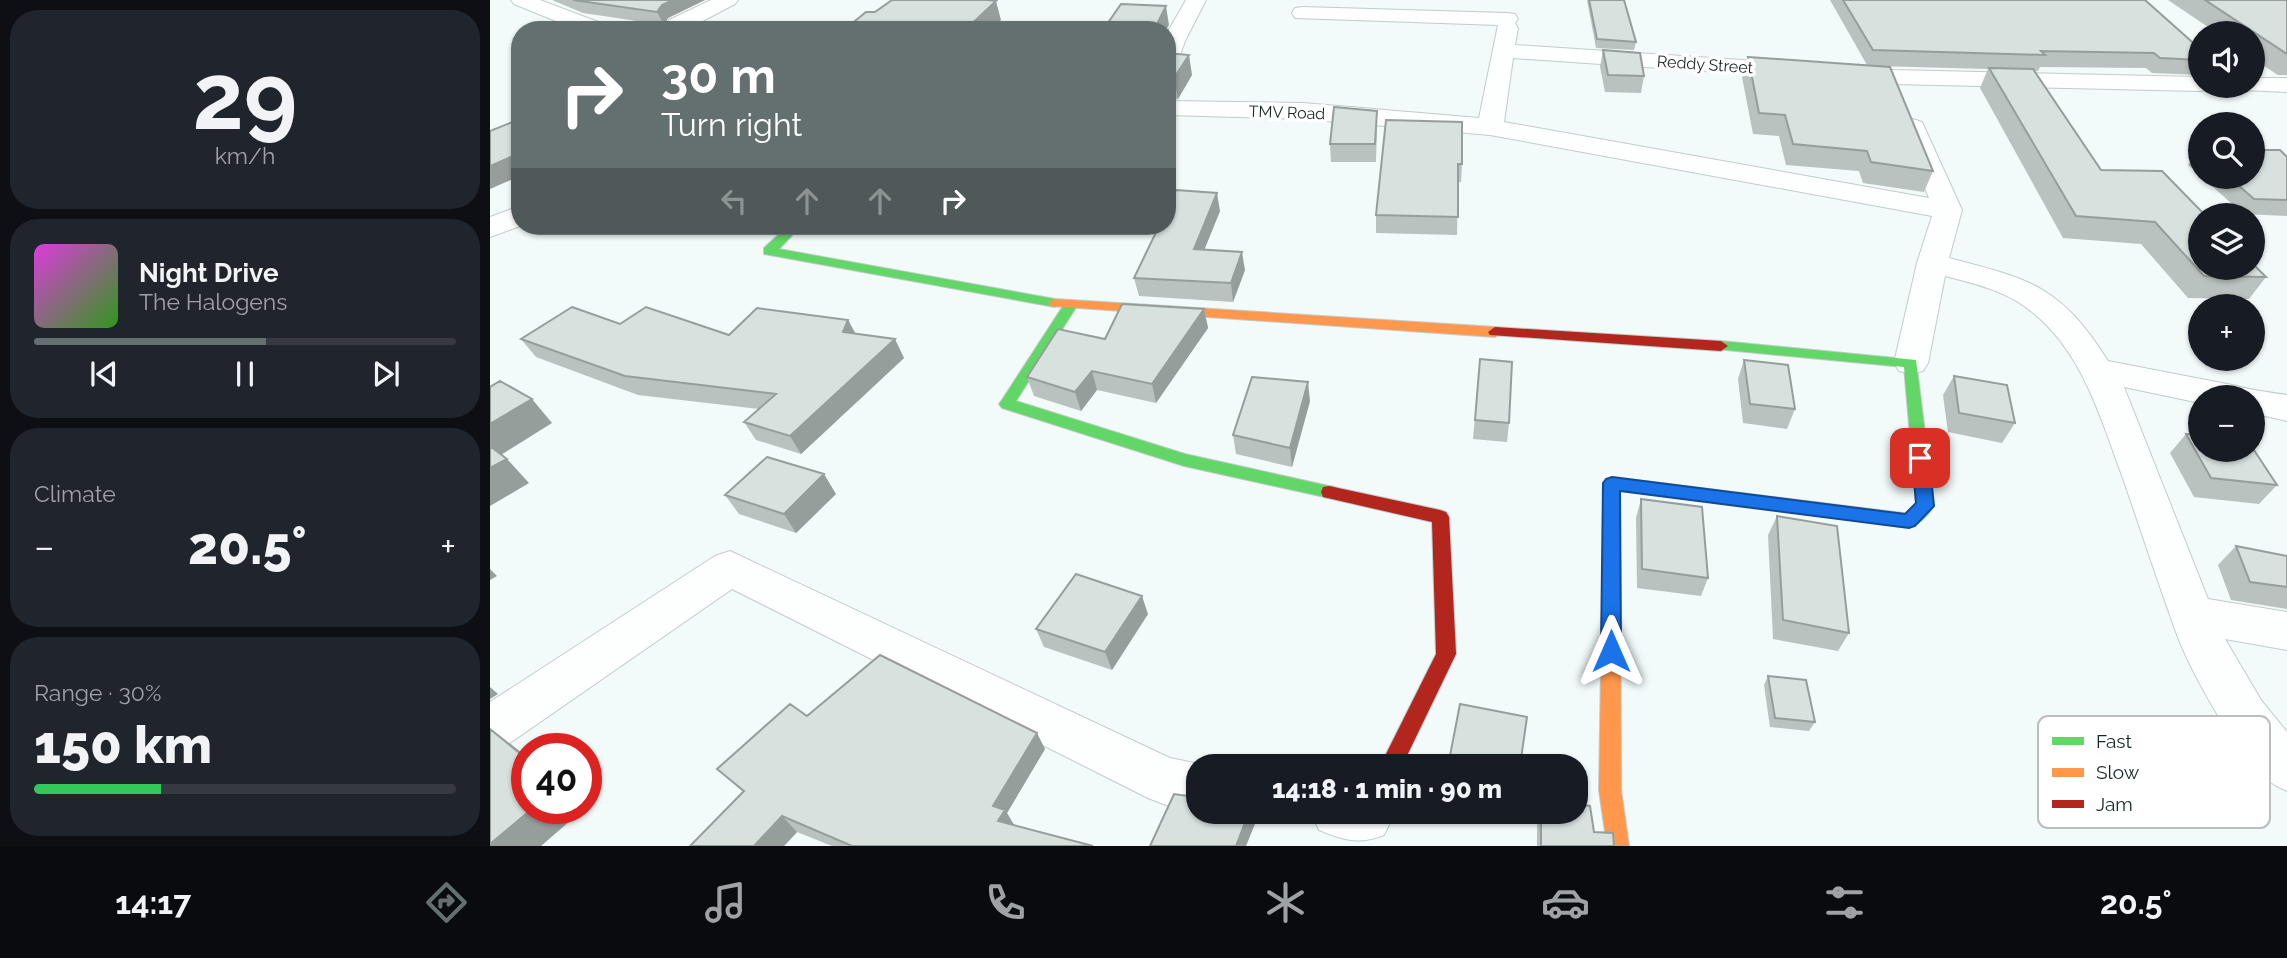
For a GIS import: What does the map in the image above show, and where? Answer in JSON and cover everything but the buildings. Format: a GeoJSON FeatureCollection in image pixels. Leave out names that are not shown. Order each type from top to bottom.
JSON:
{"type":"FeatureCollection","features":[{"type":"Feature","properties":{"kind":"street"},"geometry":{"type":"LineString","coordinates":[[521,0],[574,21]]}},
{"type":"Feature","properties":{"kind":"street"},"geometry":{"type":"LineString","coordinates":[[685,21],[728,0]]}},
{"type":"Feature","properties":{"kind":"street"},"geometry":{"type":"LineString","coordinates":[[1176,37],[1196,0]]}},
{"type":"Feature","properties":{"kind":"street"},"geometry":{"type":"LineString","coordinates":[[1303,13],[1507,27]]}},
{"type":"Feature","properties":{"kind":"street"},"geometry":{"type":"LineString","coordinates":[[1381,36],[1507,27]]}},
{"type":"Feature","properties":{"kind":"street"},"geometry":{"type":"LineString","coordinates":[[1490,127],[1507,27]]}},
{"type":"Feature","properties":{"kind":"street","name":"Reddy Street"},"geometry":{"type":"LineString","coordinates":[[1507,27],[1893,77],[2188,83]]}},
{"type":"Feature","properties":{"kind":"street"},"geometry":{"type":"LineString","coordinates":[[1618,846],[1610,790],[1612,483],[1909,521],[1925,506],[1911,363],[1932,263],[1948,210],[1893,77]]}},
{"type":"Feature","properties":{"kind":"street"},"geometry":{"type":"LineString","coordinates":[[2265,85],[2287,85]]}},
{"type":"Feature","properties":{"kind":"street","name":"TMV Road"},"geometry":{"type":"LineString","coordinates":[[1176,108],[1303,111],[1490,127],[1948,210]]}},
{"type":"Feature","properties":{"kind":"street"},"geometry":{"type":"LineString","coordinates":[[490,228],[511,219]]}},
{"type":"Feature","properties":{"kind":"street"},"geometry":{"type":"LineString","coordinates":[[786,235],[769,251],[1070,306],[1756,348],[1911,363]]}},
{"type":"Feature","properties":{"kind":"street"},"geometry":{"type":"LineString","coordinates":[[1932,263],[2017,288],[2047,308],[2071,331],[2096,370],[2118,416],[2191,615],[2228,691],[2246,716]]}},
{"type":"Feature","properties":{"kind":"street"},"geometry":{"type":"LineString","coordinates":[[1070,306],[1007,404],[1184,460],[1440,517],[1446,654],[1397,754]]}},
{"type":"Feature","properties":{"kind":"street"},"geometry":{"type":"LineString","coordinates":[[2096,370],[2188,388]]}},
{"type":"Feature","properties":{"kind":"street"},"geometry":{"type":"LineString","coordinates":[[2265,404],[2287,408]]}},
{"type":"Feature","properties":{"kind":"street"},"geometry":{"type":"LineString","coordinates":[[490,729],[730,568],[1166,781],[1186,785]]}},
{"type":"Feature","properties":{"kind":"street"},"geometry":{"type":"LineString","coordinates":[[2191,615],[2287,631]]}},
{"type":"Feature","properties":{"kind":"street"},"geometry":{"type":"LineString","coordinates":[[2270,750],[2287,767]]}},
{"type":"Feature","properties":{"kind":"traffic: fast"},"geometry":{"type":"LineString","coordinates":[[786,235],[769,251],[1055,303]]}},
{"type":"Feature","properties":{"kind":"traffic: fast"},"geometry":{"type":"LineString","coordinates":[[1070,306],[1007,404],[1184,460],[1329,492]]}},
{"type":"Feature","properties":{"kind":"traffic: fast"},"geometry":{"type":"LineString","coordinates":[[1721,346],[1911,363],[1925,506],[1908,521],[1903,520]]}},
{"type":"Feature","properties":{"kind":"traffic: slow"},"geometry":{"type":"LineString","coordinates":[[1055,303],[1495,332]]}},
{"type":"Feature","properties":{"kind":"traffic: slow"},"geometry":{"type":"LineString","coordinates":[[1618,846],[1610,790],[1612,483],[1903,520]]}},
{"type":"Feature","properties":{"kind":"traffic: jam"},"geometry":{"type":"LineString","coordinates":[[1495,332],[1721,346]]}},
{"type":"Feature","properties":{"kind":"traffic: jam"},"geometry":{"type":"LineString","coordinates":[[1329,492],[1440,517],[1446,654],[1397,754]]}},
{"type":"Feature","properties":{"kind":"route"},"geometry":{"type":"LineString","coordinates":[[1611,651],[1612,483],[1909,521],[1925,506],[1920,458]]}}]}
